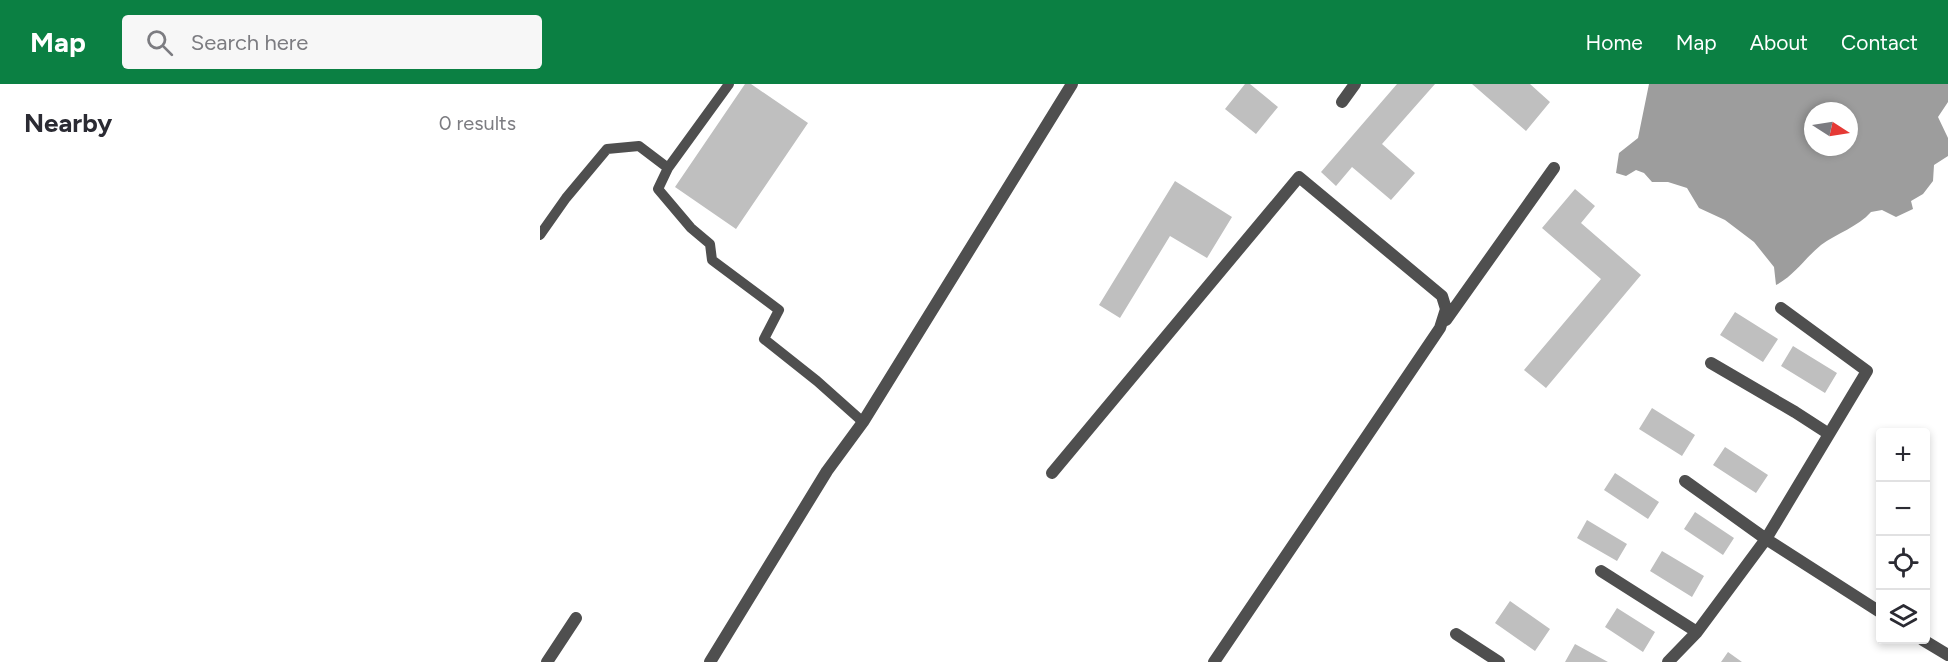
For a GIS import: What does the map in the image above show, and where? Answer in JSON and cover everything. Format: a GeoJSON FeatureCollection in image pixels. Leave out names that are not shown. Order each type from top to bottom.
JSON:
{"type":"FeatureCollection","features":[{"type":"Feature","properties":{"kind":"street"},"geometry":{"type":"LineString","coordinates":[[710,662],[827,471],[863,422],[1072,84]]}},
{"type":"Feature","properties":{"kind":"street"},"geometry":{"type":"LineString","coordinates":[[1341,102],[1354,84]]}},
{"type":"Feature","properties":{"kind":"street"},"geometry":{"type":"LineString","coordinates":[[1214,662],[1440,328],[1554,168]]}},
{"type":"Feature","properties":{"kind":"street"},"geometry":{"type":"LineString","coordinates":[[1052,473],[1299,177],[1442,296],[1446,309],[1440,328]]}},
{"type":"Feature","properties":{"kind":"street"},"geometry":{"type":"LineString","coordinates":[[1668,662],[1697,632],[1766,539],[1867,371],[1781,308]]}},
{"type":"Feature","properties":{"kind":"street"},"geometry":{"type":"LineString","coordinates":[[1712,363],[1796,412],[1829,435]]}},
{"type":"Feature","properties":{"kind":"street"},"geometry":{"type":"LineString","coordinates":[[1685,481],[1766,539],[1876,609]]}},
{"type":"Feature","properties":{"kind":"street"},"geometry":{"type":"LineString","coordinates":[[1601,571],[1697,632]]}},
{"type":"Feature","properties":{"kind":"street"},"geometry":{"type":"LineString","coordinates":[[547,662],[576,618]]}},
{"type":"Feature","properties":{"kind":"street"},"geometry":{"type":"LineString","coordinates":[[1456,634],[1499,662]]}},
{"type":"Feature","properties":{"kind":"street"},"geometry":{"type":"LineString","coordinates":[[1930,643],[1948,655]]}},
{"type":"Feature","properties":{"kind":"lane"},"geometry":{"type":"LineString","coordinates":[[729,84],[668,168],[658,189],[691,228],[710,244],[712,260],[779,310],[764,339],[817,381],[863,422]]}},
{"type":"Feature","properties":{"kind":"lane"},"geometry":{"type":"LineString","coordinates":[[540,235],[566,198],[607,149],[639,146],[668,168]]}},
{"type":"Feature","properties":{"kind":"shaded area"},"geometry":{"type":"Polygon","coordinates":[[[1649,84],[1948,84],[1948,102],[1938,117],[1948,138],[1948,156],[1934,165],[1933,181],[1923,194],[1911,201],[1913,209],[1896,217],[1882,210],[1871,212],[1860,222],[1821,245],[1789,276],[1776,285],[1774,267],[1754,242],[1725,220],[1699,208],[1687,188],[1668,182],[1652,182],[1644,173],[1636,170],[1626,176],[1616,173],[1619,153],[1638,138],[1649,84]]]}},
{"type":"Feature","properties":{"kind":"building"},"geometry":{"type":"Polygon","coordinates":[[[745,84],[751,84],[808,123],[736,229],[675,187],[745,84]]]}},
{"type":"Feature","properties":{"kind":"building"},"geometry":{"type":"Polygon","coordinates":[[[1245,84],[1250,84],[1278,107],[1256,134],[1225,109],[1245,84]]]}},
{"type":"Feature","properties":{"kind":"building"},"geometry":{"type":"Polygon","coordinates":[[[1397,84],[1435,84],[1382,144],[1415,173],[1391,200],[1352,167],[1336,186],[1321,172],[1397,84]]]}},
{"type":"Feature","properties":{"kind":"building"},"geometry":{"type":"Polygon","coordinates":[[[1472,84],[1530,84],[1550,102],[1526,131],[1472,84]]]}},
{"type":"Feature","properties":{"kind":"building"},"geometry":{"type":"Polygon","coordinates":[[[1175,181],[1232,217],[1207,258],[1170,236],[1120,318],[1099,305],[1175,181]]]}},
{"type":"Feature","properties":{"kind":"building"},"geometry":{"type":"Polygon","coordinates":[[[1575,189],[1595,206],[1581,223],[1641,275],[1546,388],[1524,370],[1601,279],[1542,228],[1575,189]]]}},
{"type":"Feature","properties":{"kind":"building"},"geometry":{"type":"Polygon","coordinates":[[[1735,312],[1778,339],[1763,362],[1720,335],[1735,312]]]}},
{"type":"Feature","properties":{"kind":"building"},"geometry":{"type":"Polygon","coordinates":[[[1793,346],[1837,373],[1825,393],[1781,366],[1793,346]]]}},
{"type":"Feature","properties":{"kind":"building"},"geometry":{"type":"Polygon","coordinates":[[[1652,408],[1695,435],[1682,456],[1639,429],[1652,408]]]}},
{"type":"Feature","properties":{"kind":"building"},"geometry":{"type":"Polygon","coordinates":[[[1725,447],[1768,475],[1756,493],[1713,465],[1725,447]]]}},
{"type":"Feature","properties":{"kind":"building"},"geometry":{"type":"Polygon","coordinates":[[[1615,473],[1659,502],[1648,519],[1604,490],[1615,473]]]}},
{"type":"Feature","properties":{"kind":"building"},"geometry":{"type":"Polygon","coordinates":[[[1695,512],[1734,538],[1723,555],[1684,529],[1695,512]]]}},
{"type":"Feature","properties":{"kind":"building"},"geometry":{"type":"Polygon","coordinates":[[[1587,520],[1627,544],[1617,561],[1577,538],[1587,520]]]}},
{"type":"Feature","properties":{"kind":"building"},"geometry":{"type":"Polygon","coordinates":[[[1662,551],[1704,576],[1692,597],[1650,571],[1662,551]]]}},
{"type":"Feature","properties":{"kind":"building"},"geometry":{"type":"Polygon","coordinates":[[[1510,601],[1550,629],[1535,651],[1495,623],[1510,601]]]}},
{"type":"Feature","properties":{"kind":"building"},"geometry":{"type":"Polygon","coordinates":[[[1617,608],[1655,632],[1643,652],[1605,627],[1617,608]]]}},
{"type":"Feature","properties":{"kind":"building"},"geometry":{"type":"Polygon","coordinates":[[[1575,644],[1608,662],[1565,662],[1575,644]]]}},
{"type":"Feature","properties":{"kind":"building"},"geometry":{"type":"Polygon","coordinates":[[[1728,652],[1742,662],[1721,662],[1728,652]]]}}]}
